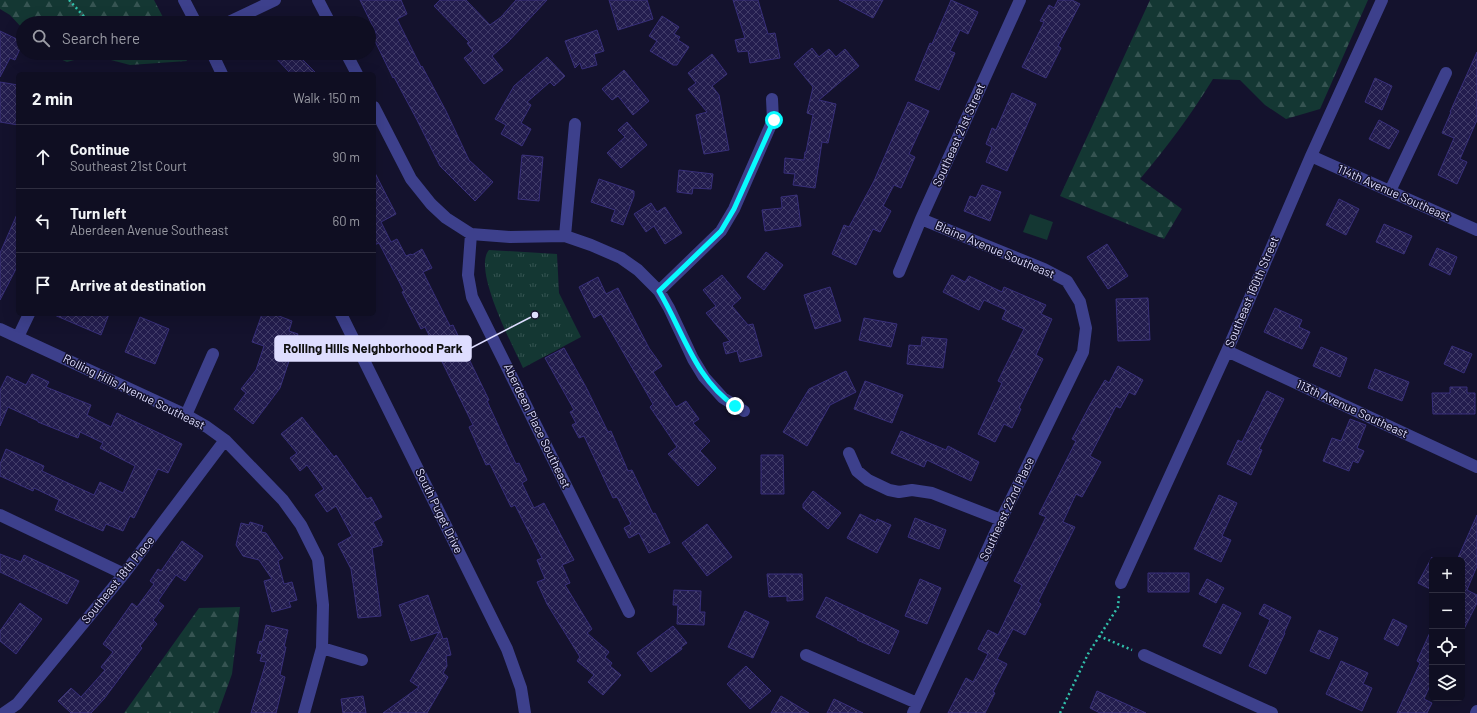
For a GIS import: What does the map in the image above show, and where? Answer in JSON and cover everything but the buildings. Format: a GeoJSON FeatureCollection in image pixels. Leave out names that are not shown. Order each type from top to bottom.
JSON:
{"type":"FeatureCollection","features":[{"type":"Feature","properties":{"kind":"street"},"geometry":{"type":"LineString","coordinates":[[184,0],[192,16]]}},
{"type":"Feature","properties":{"kind":"street"},"geometry":{"type":"LineString","coordinates":[[242,16],[275,0]]}},
{"type":"Feature","properties":{"kind":"street"},"geometry":{"type":"LineString","coordinates":[[318,0],[326,16]]}},
{"type":"Feature","properties":{"kind":"street","name":"Southeast 21st Street"},"geometry":{"type":"LineString","coordinates":[[899,272],[921,219],[1020,0]]}},
{"type":"Feature","properties":{"kind":"street","name":"Southeast 160th Street"},"geometry":{"type":"LineString","coordinates":[[1121,583],[1382,0]]}},
{"type":"Feature","properties":{"kind":"street"},"geometry":{"type":"LineString","coordinates":[[215,60],[221,72]]}},
{"type":"Feature","properties":{"kind":"street"},"geometry":{"type":"LineString","coordinates":[[350,60],[356,72]]}},
{"type":"Feature","properties":{"kind":"street"},"geometry":{"type":"LineString","coordinates":[[1390,191],[1446,73]]}},
{"type":"Feature","properties":{"kind":"street"},"geometry":{"type":"LineString","coordinates":[[659,291],[721,231],[731,214],[774,120],[772,99]]}},
{"type":"Feature","properties":{"kind":"street"},"geometry":{"type":"LineString","coordinates":[[376,111],[411,179],[431,204],[446,218],[471,234],[510,237],[565,236],[621,258],[638,270],[659,291],[669,308],[693,359],[704,377],[723,398],[744,411]]}},
{"type":"Feature","properties":{"kind":"street"},"geometry":{"type":"LineString","coordinates":[[565,236],[575,124]]}},
{"type":"Feature","properties":{"kind":"street","name":"114th Avenue Southeast"},"geometry":{"type":"LineString","coordinates":[[1311,156],[1477,230]]}},
{"type":"Feature","properties":{"kind":"street","name":"Blaine Avenue Southeast"},"geometry":{"type":"LineString","coordinates":[[921,219],[1044,269],[1067,281],[1080,302]]}},
{"type":"Feature","properties":{"kind":"street","name":"Aberdeen Place Southeast"},"geometry":{"type":"LineString","coordinates":[[471,234],[468,275],[472,296],[629,612]]}},
{"type":"Feature","properties":{"kind":"street","name":"Southeast 22nd Place"},"geometry":{"type":"LineString","coordinates":[[915,708],[1001,520],[1083,352],[1086,328],[1080,302]]}},
{"type":"Feature","properties":{"kind":"street"},"geometry":{"type":"LineString","coordinates":[[18,337],[27,316]]}},
{"type":"Feature","properties":{"kind":"street","name":"South Puget Drive"},"geometry":{"type":"LineString","coordinates":[[342,316],[507,649],[521,688],[525,713]]}},
{"type":"Feature","properties":{"kind":"street","name":"Rolling Hills Avenue Southeast"},"geometry":{"type":"LineString","coordinates":[[0,329],[186,415],[207,427],[225,440],[284,500],[301,525],[318,559],[323,605],[322,648],[304,713]]}},
{"type":"Feature","properties":{"kind":"street","name":"113th Avenue Southeast"},"geometry":{"type":"LineString","coordinates":[[1226,351],[1477,467]]}},
{"type":"Feature","properties":{"kind":"street"},"geometry":{"type":"LineString","coordinates":[[186,415],[213,354]]}},
{"type":"Feature","properties":{"kind":"street","name":"Southeast 18th Place"},"geometry":{"type":"LineString","coordinates":[[4,713],[17,704],[124,574],[225,440]]}},
{"type":"Feature","properties":{"kind":"street"},"geometry":{"type":"LineString","coordinates":[[849,453],[857,471],[868,480],[889,490],[898,492],[912,490],[932,492],[1001,520]]}},
{"type":"Feature","properties":{"kind":"street"},"geometry":{"type":"LineString","coordinates":[[0,516],[124,574]]}},
{"type":"Feature","properties":{"kind":"street"},"geometry":{"type":"LineString","coordinates":[[322,648],[362,660]]}},
{"type":"Feature","properties":{"kind":"street"},"geometry":{"type":"LineString","coordinates":[[806,655],[915,708]]}},
{"type":"Feature","properties":{"kind":"street"},"geometry":{"type":"LineString","coordinates":[[1144,655],[1272,713]]}},
{"type":"Feature","properties":{"kind":"path"},"geometry":{"type":"LineString","coordinates":[[69,0],[84,16]]}},
{"type":"Feature","properties":{"kind":"path"},"geometry":{"type":"LineString","coordinates":[[1060,713],[1088,654],[1118,607],[1121,583]]}},
{"type":"Feature","properties":{"kind":"path"},"geometry":{"type":"LineString","coordinates":[[1099,636],[1144,655]]}},
{"type":"Feature","properties":{"kind":"green space"},"geometry":{"type":"Polygon","coordinates":[[[0,0],[154,0],[162,16],[16,16],[16,21],[10,15],[0,9],[0,0]]]}},
{"type":"Feature","properties":{"kind":"green space"},"geometry":{"type":"Polygon","coordinates":[[[1150,0],[1368,0],[1320,109],[1286,119],[1265,105],[1240,80],[1213,79],[1160,155],[1140,179],[1182,209],[1164,239],[1060,196],[1150,0]]]}},
{"type":"Feature","properties":{"kind":"green space"},"geometry":{"type":"Polygon","coordinates":[[[63,60],[74,60],[67,62],[63,60]]]}},
{"type":"Feature","properties":{"kind":"green space"},"geometry":{"type":"Polygon","coordinates":[[[111,60],[187,61],[130,65],[111,60]]]}},
{"type":"Feature","properties":{"kind":"green space"},"geometry":{"type":"Polygon","coordinates":[[[1030,214],[1053,222],[1047,240],[1023,232],[1030,214]]]}},
{"type":"Feature","properties":{"kind":"green space"},"geometry":{"type":"Polygon","coordinates":[[[489,250],[557,254],[559,293],[581,337],[523,368],[503,326],[490,290],[485,260],[489,250]]]}},
{"type":"Feature","properties":{"kind":"green space"},"geometry":{"type":"Polygon","coordinates":[[[240,607],[232,674],[218,713],[124,713],[199,608],[240,607]]]}},
{"type":"Feature","properties":{"kind":"place","name":"Rolling Hills Neighborhood Park"},"geometry":{"type":"Point","coordinates":[535,315]}},
{"type":"Feature","properties":{"kind":"route"},"geometry":{"type":"LineString","coordinates":[[735,406],[723,398],[704,377],[693,359],[669,308],[659,291],[721,231],[734,209],[774,120]]}}]}
